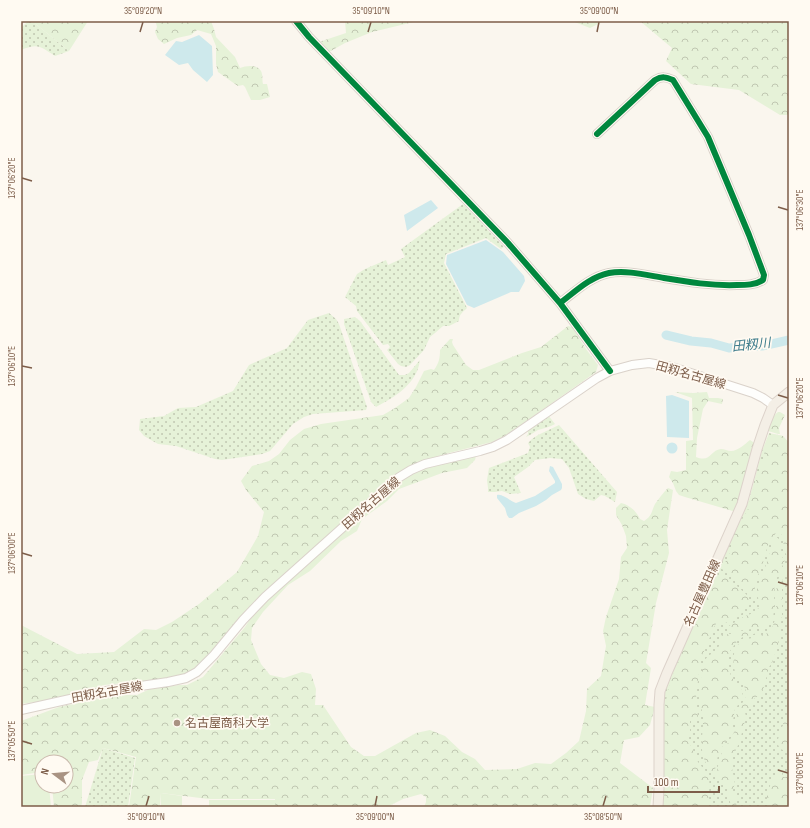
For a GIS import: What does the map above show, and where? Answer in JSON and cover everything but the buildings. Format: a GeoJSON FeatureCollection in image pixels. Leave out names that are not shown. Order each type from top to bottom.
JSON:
{"type":"FeatureCollection","features":[{"type":"Feature","properties":{"kind":"main road","name":"名古屋豊田線"},"geometry":{"type":"LineString","coordinates":[[658,807],[658,705],[660,691],[742,504],[759,443],[773,405],[789,392]]}},
{"type":"Feature","properties":{"kind":"street"},"geometry":{"type":"LineString","coordinates":[[296,21],[313,42],[508,243],[560,303],[610,371]]}},
{"type":"Feature","properties":{"kind":"street"},"geometry":{"type":"LineString","coordinates":[[560,303],[587,282],[610,273],[631,272],[718,286],[755,284],[763,280],[764,275],[749,235],[708,137],[673,80],[664,77],[655,80],[597,134]]}},
{"type":"Feature","properties":{"kind":"street","name":"田籾名古屋線"},"geometry":{"type":"LineString","coordinates":[[21,710],[106,690],[168,682],[186,678],[197,672],[265,597],[398,478],[425,464],[494,447],[507,440],[597,378],[610,371],[632,365],[648,363],[672,367],[753,393],[773,405]]}},
{"type":"Feature","properties":{"kind":"green space"},"geometry":{"type":"Polygon","coordinates":[[[28,21],[32,21],[69,51],[55,56],[46,50],[35,46],[21,50],[21,28],[28,21]]]}},
{"type":"Feature","properties":{"kind":"green space"},"geometry":{"type":"Polygon","coordinates":[[[32,21],[88,21],[69,51],[32,21]]]}},
{"type":"Feature","properties":{"kind":"green space"},"geometry":{"type":"Polygon","coordinates":[[[153,21],[211,21],[216,37],[235,57],[240,68],[254,66],[261,71],[263,84],[267,84],[270,97],[260,100],[251,100],[243,85],[238,86],[218,72],[216,64],[216,46],[211,34],[197,30],[191,35],[177,38],[164,44],[158,39],[155,32],[157,27],[156,23],[153,21]]]}},
{"type":"Feature","properties":{"kind":"green space"},"geometry":{"type":"Polygon","coordinates":[[[345,21],[418,21],[372,32],[345,43],[329,52],[319,42],[346,33],[345,21]]]}},
{"type":"Feature","properties":{"kind":"green space"},"geometry":{"type":"Polygon","coordinates":[[[572,21],[604,21],[590,28],[572,21]]]}},
{"type":"Feature","properties":{"kind":"green space"},"geometry":{"type":"Polygon","coordinates":[[[640,21],[789,21],[789,115],[780,115],[739,90],[691,84],[666,61],[672,48],[640,21]]]}},
{"type":"Feature","properties":{"kind":"green space"},"geometry":{"type":"Polygon","coordinates":[[[463,204],[504,247],[501,249],[486,238],[446,254],[444,263],[467,308],[460,315],[459,321],[449,326],[443,326],[430,337],[424,350],[410,365],[406,367],[401,366],[387,350],[390,347],[388,344],[383,345],[357,311],[356,306],[345,297],[357,274],[386,260],[388,265],[405,257],[401,249],[463,204]]]}},
{"type":"Feature","properties":{"kind":"green space"},"geometry":{"type":"Polygon","coordinates":[[[329,313],[339,324],[367,407],[366,410],[313,414],[304,417],[293,424],[270,451],[262,454],[222,460],[176,446],[158,444],[144,436],[139,430],[140,419],[164,416],[178,408],[196,407],[233,391],[249,365],[287,348],[308,320],[329,313]]]}},
{"type":"Feature","properties":{"kind":"green space"},"geometry":{"type":"Polygon","coordinates":[[[355,317],[360,321],[399,375],[409,373],[420,360],[415,376],[410,383],[390,399],[376,407],[371,402],[344,324],[344,319],[355,317]]]}},
{"type":"Feature","properties":{"kind":"green space"},"geometry":{"type":"Polygon","coordinates":[[[568,326],[572,327],[598,365],[596,372],[508,434],[492,442],[425,460],[354,513],[250,606],[219,645],[193,670],[180,676],[104,685],[78,693],[38,702],[21,704],[21,625],[77,654],[114,652],[144,629],[156,630],[172,622],[199,604],[237,572],[258,536],[264,512],[246,490],[241,481],[252,466],[269,461],[279,454],[290,440],[304,429],[321,424],[383,415],[395,408],[409,398],[424,371],[431,369],[434,370],[439,360],[440,350],[450,339],[453,339],[453,345],[466,365],[473,370],[479,370],[541,347],[568,326]]]}},
{"type":"Feature","properties":{"kind":"green space"},"geometry":{"type":"Polygon","coordinates":[[[675,392],[707,392],[709,398],[723,399],[722,404],[708,401],[703,409],[697,438],[696,457],[705,458],[721,449],[734,451],[750,440],[756,444],[736,512],[679,495],[676,491],[669,477],[671,471],[677,472],[686,470],[686,441],[693,440],[692,398],[675,392]]]}},
{"type":"Feature","properties":{"kind":"green space"},"geometry":{"type":"Polygon","coordinates":[[[778,412],[785,415],[779,428],[780,434],[768,431],[771,420],[778,412]]]}},
{"type":"Feature","properties":{"kind":"green space"},"geometry":{"type":"Polygon","coordinates":[[[548,415],[555,424],[538,430],[526,437],[528,434],[528,429],[548,415]]]}},
{"type":"Feature","properties":{"kind":"green space"},"geometry":{"type":"Polygon","coordinates":[[[559,425],[617,492],[615,502],[601,495],[594,501],[586,499],[578,494],[569,468],[562,459],[550,458],[535,460],[514,477],[521,493],[510,494],[502,491],[488,492],[487,480],[489,468],[528,453],[530,447],[528,443],[532,439],[559,425]]]}},
{"type":"Feature","properties":{"kind":"green space"},"geometry":{"type":"Polygon","coordinates":[[[769,433],[783,436],[789,443],[789,807],[662,807],[663,695],[670,674],[749,500],[762,451],[769,433]]]}},
{"type":"Feature","properties":{"kind":"green space"},"geometry":{"type":"Polygon","coordinates":[[[772,434],[783,436],[789,443],[789,554],[787,556],[782,535],[778,533],[775,534],[769,541],[762,566],[755,582],[755,598],[752,599],[748,592],[722,569],[731,550],[732,541],[749,507],[749,502],[764,456],[765,445],[772,434]]]}},
{"type":"Feature","properties":{"kind":"green space","name":"名古屋商科大学"},"geometry":{"type":"Polygon","coordinates":[[[476,456],[475,460],[467,468],[442,473],[399,489],[387,501],[362,519],[357,531],[341,541],[310,571],[288,585],[263,612],[252,628],[251,640],[261,664],[270,675],[284,678],[302,672],[311,674],[316,689],[315,705],[323,705],[351,747],[364,756],[375,756],[416,733],[430,730],[445,736],[462,752],[475,759],[485,770],[517,769],[535,763],[551,764],[579,741],[586,711],[587,689],[601,676],[606,646],[603,631],[606,617],[619,579],[621,557],[627,548],[626,536],[616,515],[616,508],[621,503],[627,505],[635,511],[640,519],[644,521],[650,515],[655,504],[668,488],[673,490],[667,530],[669,553],[656,603],[646,663],[651,668],[645,705],[655,707],[650,725],[639,737],[624,740],[620,763],[653,788],[650,807],[424,807],[426,797],[421,794],[403,799],[387,807],[275,807],[275,799],[208,799],[161,793],[160,807],[129,807],[136,757],[103,748],[98,760],[89,762],[82,780],[81,807],[54,807],[53,794],[74,794],[74,754],[34,754],[34,773],[21,775],[21,721],[59,707],[117,695],[137,695],[150,689],[187,685],[203,677],[245,627],[256,610],[393,487],[423,469],[476,456]]]}},
{"type":"Feature","properties":{"kind":"green space"},"geometry":{"type":"Polygon","coordinates":[[[778,538],[780,542],[781,556],[785,560],[775,584],[774,614],[772,620],[765,629],[729,631],[729,626],[743,617],[753,613],[759,607],[757,587],[765,568],[773,541],[778,538]]]}},
{"type":"Feature","properties":{"kind":"green space"},"geometry":{"type":"Polygon","coordinates":[[[787,563],[789,568],[782,581],[782,615],[778,645],[776,647],[772,663],[769,667],[764,687],[760,694],[754,699],[748,711],[745,713],[746,716],[743,729],[731,763],[735,784],[732,791],[736,797],[735,800],[737,807],[730,807],[727,785],[716,778],[720,757],[735,730],[737,712],[746,696],[745,687],[735,672],[734,650],[744,640],[765,634],[772,628],[776,616],[777,583],[787,563]]]}},
{"type":"Feature","properties":{"kind":"green space"},"geometry":{"type":"Polygon","coordinates":[[[720,573],[727,577],[748,596],[749,601],[746,608],[740,615],[729,622],[716,624],[714,627],[701,659],[696,695],[698,717],[694,721],[690,721],[690,732],[685,737],[691,745],[695,757],[706,771],[709,778],[708,807],[665,807],[663,803],[665,789],[664,712],[668,689],[678,659],[710,588],[720,573]]]}},
{"type":"Feature","properties":{"kind":"green space"},"geometry":{"type":"Polygon","coordinates":[[[752,631],[757,633],[738,640],[730,651],[728,660],[731,677],[741,688],[743,696],[735,709],[731,732],[718,755],[714,775],[708,767],[702,752],[703,715],[699,696],[704,663],[708,656],[718,647],[720,637],[722,635],[752,631]]]}},
{"type":"Feature","properties":{"kind":"green space"},"geometry":{"type":"Polygon","coordinates":[[[789,717],[789,751],[780,748],[778,741],[785,720],[789,717]]]}},
{"type":"Feature","properties":{"kind":"green space"},"geometry":{"type":"Polygon","coordinates":[[[103,748],[135,758],[128,807],[85,807],[103,748]]]}},
{"type":"Feature","properties":{"kind":"green space"},"geometry":{"type":"Polygon","coordinates":[[[779,771],[782,773],[783,777],[789,776],[789,807],[767,807],[767,794],[770,782],[779,771]]]}},
{"type":"Feature","properties":{"kind":"green space"},"geometry":{"type":"Polygon","coordinates":[[[34,775],[34,794],[50,794],[51,807],[21,807],[21,776],[34,775]]]}},
{"type":"Feature","properties":{"kind":"green space"},"geometry":{"type":"Polygon","coordinates":[[[161,793],[182,796],[182,807],[161,807],[161,793]]]}},
{"type":"Feature","properties":{"kind":"green space"},"geometry":{"type":"Polygon","coordinates":[[[209,800],[275,800],[275,807],[209,807],[209,800]]]}},
{"type":"Feature","properties":{"kind":"water"},"geometry":{"type":"Polygon","coordinates":[[[199,35],[212,46],[213,75],[207,82],[193,70],[188,63],[179,65],[165,55],[176,41],[182,42],[199,35]]]}},
{"type":"Feature","properties":{"kind":"water"},"geometry":{"type":"Polygon","coordinates":[[[431,200],[438,208],[407,231],[404,215],[431,200]]]}},
{"type":"Feature","properties":{"kind":"water"},"geometry":{"type":"Polygon","coordinates":[[[486,240],[503,252],[524,276],[525,281],[519,292],[511,292],[474,308],[467,305],[446,264],[447,255],[486,240]]]}},
{"type":"Feature","properties":{"kind":"water"},"geometry":{"type":"Polygon","coordinates":[[[672,395],[689,401],[689,438],[667,437],[666,396],[672,395]]]}},
{"type":"Feature","properties":{"kind":"water"},"geometry":{"type":"Polygon","coordinates":[[[672,442],[676,444],[678,448],[676,452],[672,454],[668,452],[666,448],[668,444],[672,442]]]}},
{"type":"Feature","properties":{"kind":"water"},"geometry":{"type":"Polygon","coordinates":[[[550,466],[553,467],[562,484],[561,490],[536,506],[519,513],[512,518],[509,518],[505,508],[497,498],[497,495],[504,496],[516,503],[535,496],[555,483],[549,471],[550,466]]]}},
{"type":"Feature","properties":{"kind":"waterway","name":"田籾川"},"geometry":{"type":"LineString","coordinates":[[666,335],[691,341],[711,343],[729,348],[762,346],[789,340]]}},
{"type":"Feature","properties":{"kind":"cycle path"},"geometry":{"type":"LineString","coordinates":[[296,21],[309,37],[508,243],[560,303],[610,371]]}},
{"type":"Feature","properties":{"kind":"cycle path"},"geometry":{"type":"LineString","coordinates":[[560,303],[589,281],[602,275],[616,272],[630,272],[718,285],[750,284],[763,280],[764,275],[749,235],[708,137],[673,80],[664,77],[655,80],[597,134]]}},
{"type":"Feature","properties":{"kind":"place","name":"名古屋商科大学"},"geometry":{"type":"Point","coordinates":[177,723]}}]}
